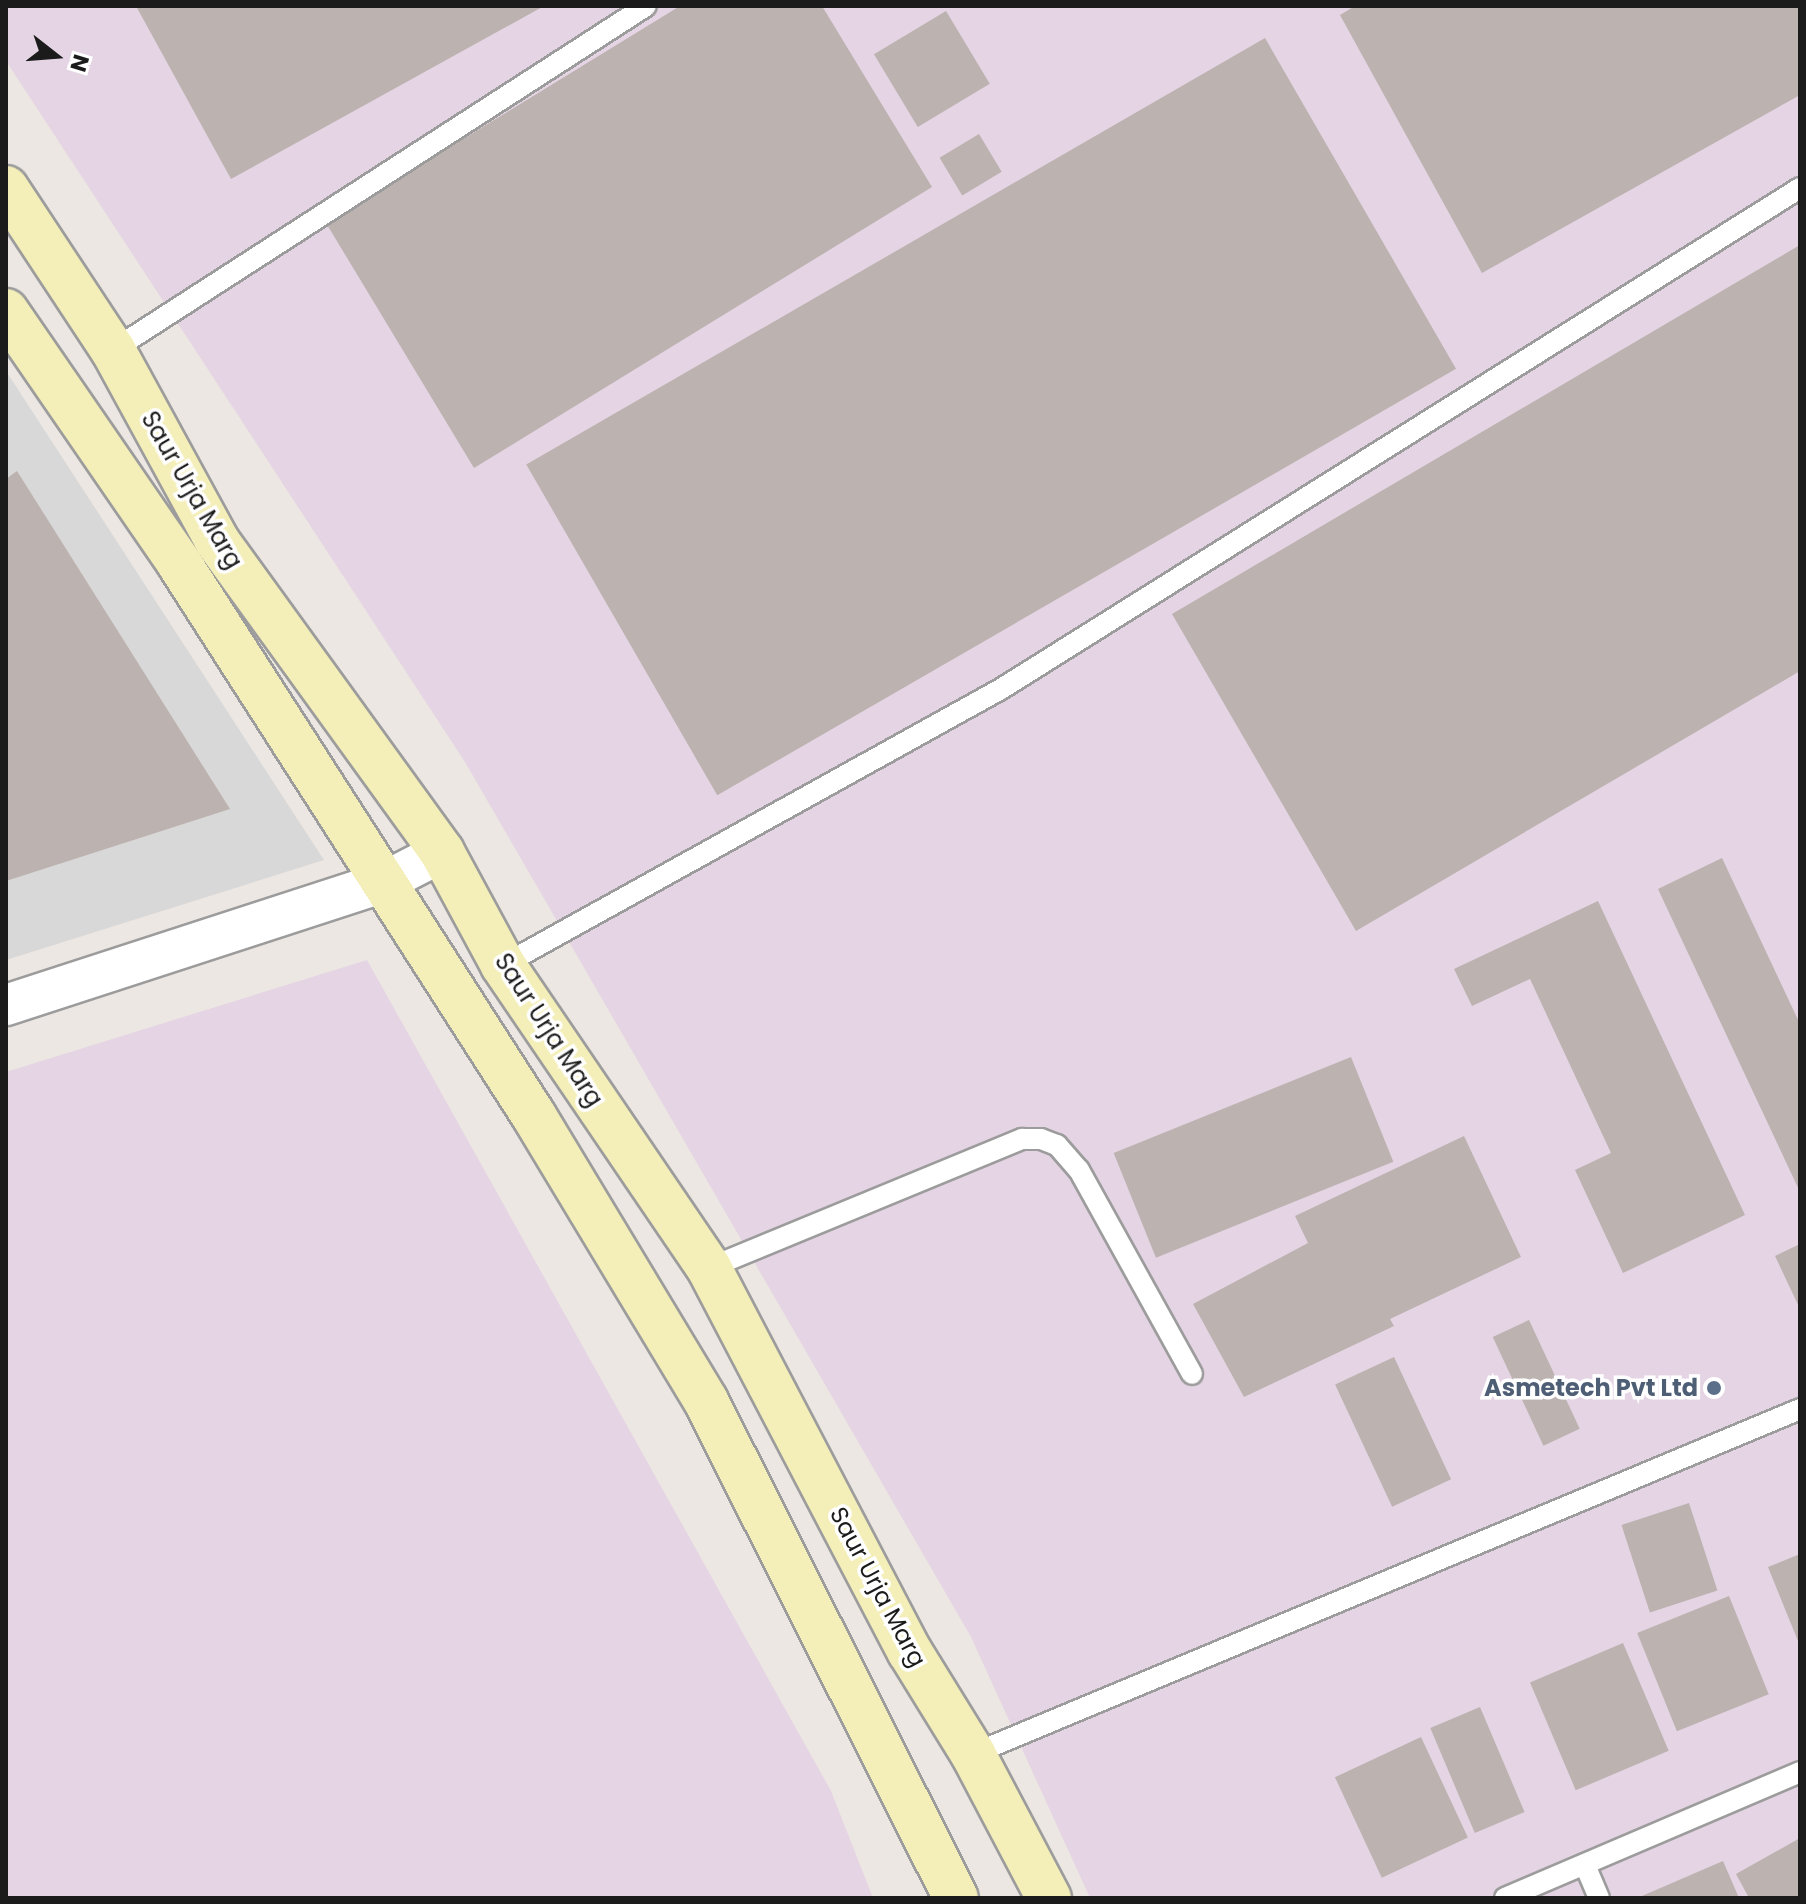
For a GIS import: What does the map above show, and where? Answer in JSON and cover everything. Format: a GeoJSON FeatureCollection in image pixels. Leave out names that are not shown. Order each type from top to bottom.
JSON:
{"type":"FeatureCollection","features":[{"type":"Feature","properties":{"kind":"street","name":"Saur Urja Marg"},"geometry":{"type":"LineString","coordinates":[[6,188],[113,350],[217,541],[442,852],[503,965],[709,1268],[910,1652],[973,1754],[1049,1898]]}},
{"type":"Feature","properties":{"kind":"street","name":"Saur Urja Marg"},"geometry":{"type":"LineString","coordinates":[[6,311],[179,563],[384,882],[534,1116],[706,1401],[956,1898]]}},
{"type":"Feature","properties":{"kind":"street"},"geometry":{"type":"LineString","coordinates":[[6,1005],[384,882],[442,852]]}},
{"type":"Feature","properties":{"kind":"lane"},"geometry":{"type":"LineString","coordinates":[[113,350],[646,6]]}},
{"type":"Feature","properties":{"kind":"lane"},"geometry":{"type":"LineString","coordinates":[[503,965],[1001,689],[1800,188]]}},
{"type":"Feature","properties":{"kind":"lane"},"geometry":{"type":"LineString","coordinates":[[709,1268],[1022,1139],[1041,1139],[1057,1145],[1079,1170],[1192,1374]]}},
{"type":"Feature","properties":{"kind":"lane"},"geometry":{"type":"LineString","coordinates":[[973,1754],[1800,1409]]}},
{"type":"Feature","properties":{"kind":"lane"},"geometry":{"type":"LineString","coordinates":[[1505,1898],[1800,1772]]}},
{"type":"Feature","properties":{"kind":"lane"},"geometry":{"type":"LineString","coordinates":[[1585,1865],[1599,1898]]}},
{"type":"Feature","properties":{"kind":"shaded area"},"geometry":{"type":"Polygon","coordinates":[[[6,6],[1800,6],[1800,1898],[1090,1898],[971,1637],[465,762],[6,61],[6,6]]]}},
{"type":"Feature","properties":{"kind":"shaded area"},"geometry":{"type":"Polygon","coordinates":[[[6,371],[324,860],[6,960],[6,371]]]}},
{"type":"Feature","properties":{"kind":"shaded area"},"geometry":{"type":"Polygon","coordinates":[[[367,960],[831,1791],[873,1898],[6,1898],[6,1072],[367,960]]]}},
{"type":"Feature","properties":{"kind":"building"},"geometry":{"type":"Polygon","coordinates":[[[136,6],[544,6],[231,179],[136,6]]]}},
{"type":"Feature","properties":{"kind":"building"},"geometry":{"type":"Polygon","coordinates":[[[680,6],[822,6],[932,187],[474,468],[326,223],[680,6]]]}},
{"type":"Feature","properties":{"kind":"building"},"geometry":{"type":"Polygon","coordinates":[[[1355,6],[1800,6],[1800,95],[1482,273],[1340,15],[1355,6]]]}},
{"type":"Feature","properties":{"kind":"building"},"geometry":{"type":"Polygon","coordinates":[[[946,11],[990,84],[918,127],[874,54],[946,11]]]}},
{"type":"Feature","properties":{"kind":"building"},"geometry":{"type":"Polygon","coordinates":[[[1265,38],[1456,369],[717,795],[526,465],[1265,38]]]}},
{"type":"Feature","properties":{"kind":"building"},"geometry":{"type":"Polygon","coordinates":[[[979,134],[1002,172],[962,195],[940,158],[979,134]]]}},
{"type":"Feature","properties":{"kind":"building"},"geometry":{"type":"Polygon","coordinates":[[[1800,245],[1800,671],[1356,931],[1172,614],[1800,245]]]}},
{"type":"Feature","properties":{"kind":"building"},"geometry":{"type":"Polygon","coordinates":[[[17,471],[230,809],[6,881],[6,479],[17,471]]]}},
{"type":"Feature","properties":{"kind":"building"},"geometry":{"type":"Polygon","coordinates":[[[1722,858],[1800,1024],[1800,1192],[1658,889],[1722,858]]]}},
{"type":"Feature","properties":{"kind":"building"},"geometry":{"type":"Polygon","coordinates":[[[1598,901],[1745,1215],[1623,1273],[1575,1170],[1611,1153],[1530,979],[1472,1006],[1454,969],[1598,901]]]}},
{"type":"Feature","properties":{"kind":"building"},"geometry":{"type":"Polygon","coordinates":[[[1351,1057],[1393,1162],[1156,1258],[1114,1153],[1351,1057]]]}},
{"type":"Feature","properties":{"kind":"building"},"geometry":{"type":"Polygon","coordinates":[[[1464,1136],[1521,1257],[1390,1319],[1394,1326],[1244,1397],[1193,1304],[1308,1243],[1295,1216],[1464,1136]]]}},
{"type":"Feature","properties":{"kind":"building"},"geometry":{"type":"Polygon","coordinates":[[[1800,1244],[1800,1309],[1775,1256],[1800,1244]]]}},
{"type":"Feature","properties":{"kind":"building"},"geometry":{"type":"Polygon","coordinates":[[[1529,1320],[1580,1429],[1543,1446],[1493,1337],[1529,1320]]]}},
{"type":"Feature","properties":{"kind":"building"},"geometry":{"type":"Polygon","coordinates":[[[1394,1357],[1451,1479],[1392,1507],[1335,1384],[1394,1357]]]}},
{"type":"Feature","properties":{"kind":"building"},"geometry":{"type":"Polygon","coordinates":[[[1689,1503],[1717,1590],[1650,1612],[1621,1525],[1689,1503]]]}},
{"type":"Feature","properties":{"kind":"building"},"geometry":{"type":"Polygon","coordinates":[[[1800,1554],[1800,1646],[1768,1567],[1800,1554]]]}},
{"type":"Feature","properties":{"kind":"building"},"geometry":{"type":"Polygon","coordinates":[[[1729,1596],[1769,1694],[1677,1731],[1637,1633],[1729,1596]]]}},
{"type":"Feature","properties":{"kind":"building"},"geometry":{"type":"Polygon","coordinates":[[[1623,1643],[1669,1751],[1576,1790],[1530,1682],[1623,1643]]]}},
{"type":"Feature","properties":{"kind":"building"},"geometry":{"type":"Polygon","coordinates":[[[1480,1707],[1525,1812],[1475,1833],[1430,1728],[1480,1707]]]}},
{"type":"Feature","properties":{"kind":"building"},"geometry":{"type":"Polygon","coordinates":[[[1421,1737],[1468,1838],[1382,1878],[1335,1777],[1421,1737]]]}},
{"type":"Feature","properties":{"kind":"building"},"geometry":{"type":"Polygon","coordinates":[[[1800,1838],[1800,1898],[1749,1898],[1736,1874],[1800,1838]]]}},
{"type":"Feature","properties":{"kind":"building"},"geometry":{"type":"Polygon","coordinates":[[[1723,1861],[1739,1898],[1642,1896],[1723,1861]]]}},
{"type":"Feature","properties":{"kind":"place","name":"Asmetech Pvt Ltd"},"geometry":{"type":"Point","coordinates":[1714,1388]}}]}
